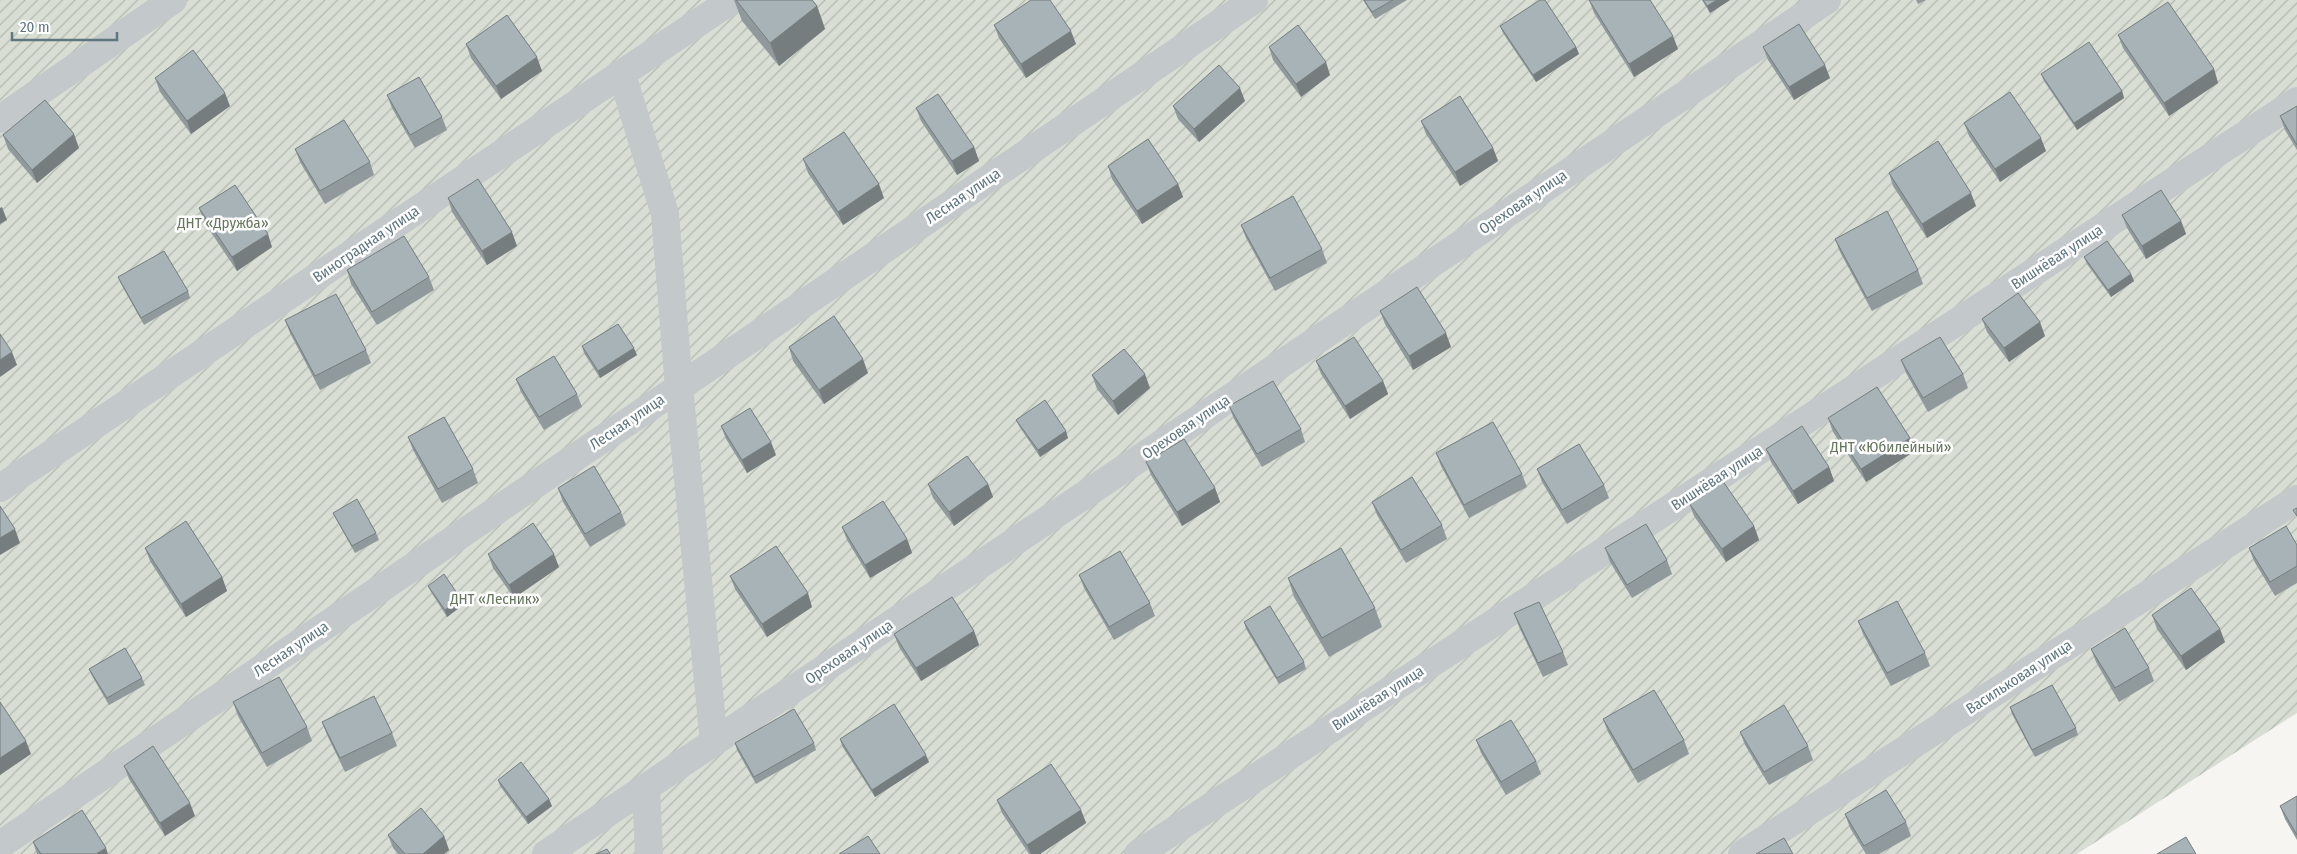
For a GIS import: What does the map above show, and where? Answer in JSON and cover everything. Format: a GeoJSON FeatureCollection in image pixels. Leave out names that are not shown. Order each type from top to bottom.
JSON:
{"type":"FeatureCollection","features":[{"type":"Feature","properties":{"kind":"street"},"geometry":{"type":"LineString","coordinates":[[0,119],[173,0]]}},
{"type":"Feature","properties":{"kind":"street","name":"Виноградная улица"},"geometry":{"type":"LineString","coordinates":[[0,488],[732,0]]}},
{"type":"Feature","properties":{"kind":"street","name":"Лесная улица"},"geometry":{"type":"LineString","coordinates":[[0,845],[1254,0]]}},
{"type":"Feature","properties":{"kind":"street","name":"Ореховая улица"},"geometry":{"type":"LineString","coordinates":[[546,854],[1827,0]]}},
{"type":"Feature","properties":{"kind":"street"},"geometry":{"type":"LineString","coordinates":[[622,75],[665,214],[679,387],[714,742]]}},
{"type":"Feature","properties":{"kind":"street","name":"Вишнёвая улица"},"geometry":{"type":"LineString","coordinates":[[1138,854],[2297,101]]}},
{"type":"Feature","properties":{"kind":"street","name":"Васильковая улица"},"geometry":{"type":"LineString","coordinates":[[1742,854],[2297,499]]}},
{"type":"Feature","properties":{"kind":"street"},"geometry":{"type":"LineString","coordinates":[[646,787],[650,854]]}},
{"type":"Feature","properties":{"kind":"green space"},"geometry":{"type":"Polygon","coordinates":[[[0,0],[2297,0],[2297,713],[2077,854],[0,854],[0,0]]]}},
{"type":"Feature","properties":{"kind":"building"},"geometry":{"type":"Polygon","coordinates":[[[736,0],[812,0],[817,6],[770,43],[736,0]]]}},
{"type":"Feature","properties":{"kind":"building"},"geometry":{"type":"Polygon","coordinates":[[[1031,0],[1050,0],[1071,31],[1021,64],[994,25],[1031,0]]]}},
{"type":"Feature","properties":{"kind":"building"},"geometry":{"type":"Polygon","coordinates":[[[1364,0],[1393,0],[1372,12],[1364,0]]]}},
{"type":"Feature","properties":{"kind":"building"},"geometry":{"type":"Polygon","coordinates":[[[1540,0],[1545,0],[1576,47],[1533,75],[1500,26],[1540,0]]]}},
{"type":"Feature","properties":{"kind":"building"},"geometry":{"type":"Polygon","coordinates":[[[1589,0],[1650,0],[1673,36],[1629,64],[1589,0]]]}},
{"type":"Feature","properties":{"kind":"building"},"geometry":{"type":"Polygon","coordinates":[[[1703,0],[1717,0],[1707,6],[1703,0]]]}},
{"type":"Feature","properties":{"kind":"building"},"geometry":{"type":"Polygon","coordinates":[[[2168,2],[2214,69],[2164,103],[2118,35],[2168,2]]]}},
{"type":"Feature","properties":{"kind":"building"},"geometry":{"type":"Polygon","coordinates":[[[507,15],[537,57],[496,86],[466,44],[507,15]]]}},
{"type":"Feature","properties":{"kind":"building"},"geometry":{"type":"Polygon","coordinates":[[[1799,24],[1825,65],[1789,87],[1763,47],[1799,24]]]}},
{"type":"Feature","properties":{"kind":"building"},"geometry":{"type":"Polygon","coordinates":[[[1298,25],[1326,62],[1296,84],[1269,47],[1298,25]]]}},
{"type":"Feature","properties":{"kind":"building"},"geometry":{"type":"Polygon","coordinates":[[[2089,42],[2122,91],[2074,123],[2041,74],[2089,42]]]}},
{"type":"Feature","properties":{"kind":"building"},"geometry":{"type":"Polygon","coordinates":[[[193,50],[225,93],[187,121],[155,78],[193,50]]]}},
{"type":"Feature","properties":{"kind":"building"},"geometry":{"type":"Polygon","coordinates":[[[1219,65],[1240,88],[1194,129],[1173,106],[1219,65]]]}},
{"type":"Feature","properties":{"kind":"building"},"geometry":{"type":"Polygon","coordinates":[[[419,77],[442,117],[410,135],[387,95],[419,77]]]}},
{"type":"Feature","properties":{"kind":"building"},"geometry":{"type":"Polygon","coordinates":[[[2010,92],[2041,138],[1995,169],[1964,123],[2010,92]]]}},
{"type":"Feature","properties":{"kind":"building"},"geometry":{"type":"Polygon","coordinates":[[[938,94],[974,147],[952,161],[916,108],[938,94]]]}},
{"type":"Feature","properties":{"kind":"building"},"geometry":{"type":"Polygon","coordinates":[[[1460,96],[1493,148],[1455,172],[1421,121],[1460,96]]]}},
{"type":"Feature","properties":{"kind":"building"},"geometry":{"type":"Polygon","coordinates":[[[45,100],[74,134],[32,170],[3,135],[45,100]]]}},
{"type":"Feature","properties":{"kind":"building"},"geometry":{"type":"Polygon","coordinates":[[[2297,106],[2297,145],[2280,116],[2297,106]]]}},
{"type":"Feature","properties":{"kind":"building"},"geometry":{"type":"Polygon","coordinates":[[[344,120],[370,162],[320,191],[295,149],[344,120]]]}},
{"type":"Feature","properties":{"kind":"building"},"geometry":{"type":"Polygon","coordinates":[[[844,132],[879,184],[838,212],[803,159],[844,132]]]}},
{"type":"Feature","properties":{"kind":"building"},"geometry":{"type":"Polygon","coordinates":[[[1148,139],[1178,184],[1137,211],[1108,166],[1148,139]]]}},
{"type":"Feature","properties":{"kind":"building"},"geometry":{"type":"Polygon","coordinates":[[[1938,141],[1971,193],[1922,224],[1889,173],[1938,141]]]}},
{"type":"Feature","properties":{"kind":"building"},"geometry":{"type":"Polygon","coordinates":[[[478,179],[512,232],[482,251],[448,198],[478,179]]]}},
{"type":"Feature","properties":{"kind":"building"},"geometry":{"type":"Polygon","coordinates":[[[235,185],[268,234],[232,257],[199,208],[235,185]]]}},
{"type":"Feature","properties":{"kind":"building"},"geometry":{"type":"Polygon","coordinates":[[[2161,190],[2181,221],[2142,246],[2122,215],[2161,190]]]}},
{"type":"Feature","properties":{"kind":"building"},"geometry":{"type":"Polygon","coordinates":[[[1293,196],[1322,249],[1270,278],[1241,225],[1293,196]]]}},
{"type":"Feature","properties":{"kind":"building"},"geometry":{"type":"Polygon","coordinates":[[[1887,211],[1918,270],[1867,298],[1835,239],[1887,211]]]}},
{"type":"Feature","properties":{"kind":"building"},"geometry":{"type":"Polygon","coordinates":[[[404,236],[429,277],[372,312],[347,270],[404,236]]]}},
{"type":"Feature","properties":{"kind":"building"},"geometry":{"type":"Polygon","coordinates":[[[2107,241],[2131,274],[2108,290],[2084,257],[2107,241]]]}},
{"type":"Feature","properties":{"kind":"building"},"geometry":{"type":"Polygon","coordinates":[[[164,251],[188,291],[141,318],[118,277],[164,251]]]}},
{"type":"Feature","properties":{"kind":"building"},"geometry":{"type":"Polygon","coordinates":[[[1417,287],[1446,333],[1409,356],[1380,311],[1417,287]]]}},
{"type":"Feature","properties":{"kind":"building"},"geometry":{"type":"Polygon","coordinates":[[[2018,293],[2040,322],[2004,348],[1982,319],[2018,293]]]}},
{"type":"Feature","properties":{"kind":"building"},"geometry":{"type":"Polygon","coordinates":[[[336,294],[366,350],[315,376],[285,320],[336,294]]]}},
{"type":"Feature","properties":{"kind":"building"},"geometry":{"type":"Polygon","coordinates":[[[834,316],[863,359],[819,390],[789,347],[834,316]]]}},
{"type":"Feature","properties":{"kind":"building"},"geometry":{"type":"Polygon","coordinates":[[[618,324],[634,348],[598,371],[582,346],[618,324]]]}},
{"type":"Feature","properties":{"kind":"building"},"geometry":{"type":"Polygon","coordinates":[[[0,334],[12,352],[0,360],[0,334]]]}},
{"type":"Feature","properties":{"kind":"building"},"geometry":{"type":"Polygon","coordinates":[[[1354,337],[1383,381],[1345,406],[1316,361],[1354,337]]]}},
{"type":"Feature","properties":{"kind":"building"},"geometry":{"type":"Polygon","coordinates":[[[1940,337],[1963,374],[1923,398],[1901,360],[1940,337]]]}},
{"type":"Feature","properties":{"kind":"building"},"geometry":{"type":"Polygon","coordinates":[[[1124,349],[1145,374],[1113,401],[1092,375],[1124,349]]]}},
{"type":"Feature","properties":{"kind":"building"},"geometry":{"type":"Polygon","coordinates":[[[554,356],[577,394],[539,417],[516,379],[554,356]]]}},
{"type":"Feature","properties":{"kind":"building"},"geometry":{"type":"Polygon","coordinates":[[[1273,381],[1301,429],[1257,454],[1229,406],[1273,381]]]}},
{"type":"Feature","properties":{"kind":"building"},"geometry":{"type":"Polygon","coordinates":[[[1877,387],[1910,438],[1861,469],[1828,418],[1877,387]]]}},
{"type":"Feature","properties":{"kind":"building"},"geometry":{"type":"Polygon","coordinates":[[[1045,400],[1066,431],[1038,450],[1016,420],[1045,400]]]}},
{"type":"Feature","properties":{"kind":"building"},"geometry":{"type":"Polygon","coordinates":[[[750,408],[771,442],[742,460],[721,426],[750,408]]]}},
{"type":"Feature","properties":{"kind":"building"},"geometry":{"type":"Polygon","coordinates":[[[444,417],[473,469],[438,489],[408,437],[444,417]]]}},
{"type":"Feature","properties":{"kind":"building"},"geometry":{"type":"Polygon","coordinates":[[[1493,422],[1522,474],[1464,505],[1436,453],[1493,422]]]}},
{"type":"Feature","properties":{"kind":"building"},"geometry":{"type":"Polygon","coordinates":[[[1802,426],[1829,467],[1793,491],[1766,449],[1802,426]]]}},
{"type":"Feature","properties":{"kind":"building"},"geometry":{"type":"Polygon","coordinates":[[[1184,439],[1215,488],[1177,512],[1146,462],[1184,439]]]}},
{"type":"Feature","properties":{"kind":"building"},"geometry":{"type":"Polygon","coordinates":[[[1579,444],[1604,485],[1562,510],[1537,469],[1579,444]]]}},
{"type":"Feature","properties":{"kind":"building"},"geometry":{"type":"Polygon","coordinates":[[[967,456],[988,484],[949,512],[928,484],[967,456]]]}},
{"type":"Feature","properties":{"kind":"building"},"geometry":{"type":"Polygon","coordinates":[[[594,466],[621,512],[585,534],[558,488],[594,466]]]}},
{"type":"Feature","properties":{"kind":"building"},"geometry":{"type":"Polygon","coordinates":[[[1412,477],[1442,525],[1401,550],[1372,502],[1412,477]]]}},
{"type":"Feature","properties":{"kind":"building"},"geometry":{"type":"Polygon","coordinates":[[[1722,480],[1754,526],[1722,549],[1689,503],[1722,480]]]}},
{"type":"Feature","properties":{"kind":"building"},"geometry":{"type":"Polygon","coordinates":[[[357,499],[376,533],[352,546],[333,513],[357,499]]]}},
{"type":"Feature","properties":{"kind":"building"},"geometry":{"type":"Polygon","coordinates":[[[883,501],[907,539],[865,565],[842,527],[883,501]]]}},
{"type":"Feature","properties":{"kind":"building"},"geometry":{"type":"Polygon","coordinates":[[[0,506],[15,529],[0,538],[0,506]]]}},
{"type":"Feature","properties":{"kind":"building"},"geometry":{"type":"Polygon","coordinates":[[[2297,508],[2297,516],[2293,510],[2297,508]]]}},
{"type":"Feature","properties":{"kind":"building"},"geometry":{"type":"Polygon","coordinates":[[[186,521],[222,577],[181,604],[145,548],[186,521]]]}},
{"type":"Feature","properties":{"kind":"building"},"geometry":{"type":"Polygon","coordinates":[[[533,523],[554,554],[509,585],[488,554],[533,523]]]}},
{"type":"Feature","properties":{"kind":"building"},"geometry":{"type":"Polygon","coordinates":[[[1646,524],[1667,560],[1627,585],[1605,548],[1646,524]]]}},
{"type":"Feature","properties":{"kind":"building"},"geometry":{"type":"Polygon","coordinates":[[[2286,526],[2297,545],[2297,566],[2270,582],[2249,548],[2286,526]]]}},
{"type":"Feature","properties":{"kind":"building"},"geometry":{"type":"Polygon","coordinates":[[[776,546],[808,593],[762,624],[730,576],[776,546]]]}},
{"type":"Feature","properties":{"kind":"building"},"geometry":{"type":"Polygon","coordinates":[[[1341,548],[1375,608],[1322,638],[1288,578],[1341,548]]]}},
{"type":"Feature","properties":{"kind":"building"},"geometry":{"type":"Polygon","coordinates":[[[1120,551],[1150,603],[1109,627],[1079,575],[1120,551]]]}},
{"type":"Feature","properties":{"kind":"building"},"geometry":{"type":"Polygon","coordinates":[[[444,574],[461,599],[445,610],[428,586],[444,574]]]}},
{"type":"Feature","properties":{"kind":"building"},"geometry":{"type":"Polygon","coordinates":[[[2191,588],[2220,629],[2181,656],[2152,615],[2191,588]]]}},
{"type":"Feature","properties":{"kind":"building"},"geometry":{"type":"Polygon","coordinates":[[[952,597],[974,631],[916,668],[894,634],[952,597]]]}},
{"type":"Feature","properties":{"kind":"building"},"geometry":{"type":"Polygon","coordinates":[[[1897,601],[1925,653],[1887,673],[1858,621],[1897,601]]]}},
{"type":"Feature","properties":{"kind":"building"},"geometry":{"type":"Polygon","coordinates":[[[1539,602],[1563,652],[1538,663],[1514,613],[1539,602]]]}},
{"type":"Feature","properties":{"kind":"building"},"geometry":{"type":"Polygon","coordinates":[[[1270,606],[1304,662],[1277,678],[1244,622],[1270,606]]]}},
{"type":"Feature","properties":{"kind":"building"},"geometry":{"type":"Polygon","coordinates":[[[2125,628],[2149,668],[2115,688],[2091,649],[2125,628]]]}},
{"type":"Feature","properties":{"kind":"building"},"geometry":{"type":"Polygon","coordinates":[[[125,648],[142,678],[107,698],[89,669],[125,648]]]}},
{"type":"Feature","properties":{"kind":"building"},"geometry":{"type":"Polygon","coordinates":[[[279,677],[307,727],[262,753],[233,702],[279,677]]]}},
{"type":"Feature","properties":{"kind":"building"},"geometry":{"type":"Polygon","coordinates":[[[2052,685],[2076,728],[2032,750],[2010,707],[2052,685]]]}},
{"type":"Feature","properties":{"kind":"building"},"geometry":{"type":"Polygon","coordinates":[[[1654,690],[1684,740],[1633,770],[1603,719],[1654,690]]]}},
{"type":"Feature","properties":{"kind":"building"},"geometry":{"type":"Polygon","coordinates":[[[374,696],[392,733],[340,758],[322,722],[374,696]]]}},
{"type":"Feature","properties":{"kind":"building"},"geometry":{"type":"Polygon","coordinates":[[[0,702],[26,741],[0,758],[0,702]]]}},
{"type":"Feature","properties":{"kind":"building"},"geometry":{"type":"Polygon","coordinates":[[[894,704],[926,755],[872,790],[840,739],[894,704]]]}},
{"type":"Feature","properties":{"kind":"building"},"geometry":{"type":"Polygon","coordinates":[[[1784,705],[1808,746],[1764,772],[1740,732],[1784,705]]]}},
{"type":"Feature","properties":{"kind":"building"},"geometry":{"type":"Polygon","coordinates":[[[794,709],[814,743],[754,777],[735,743],[794,709]]]}},
{"type":"Feature","properties":{"kind":"building"},"geometry":{"type":"Polygon","coordinates":[[[1511,720],[1536,761],[1501,782],[1476,740],[1511,720]]]}},
{"type":"Feature","properties":{"kind":"building"},"geometry":{"type":"Polygon","coordinates":[[[153,746],[190,803],[160,823],[124,766],[153,746]]]}},
{"type":"Feature","properties":{"kind":"building"},"geometry":{"type":"Polygon","coordinates":[[[521,762],[549,799],[526,817],[498,780],[521,762]]]}},
{"type":"Feature","properties":{"kind":"building"},"geometry":{"type":"Polygon","coordinates":[[[1051,764],[1081,810],[1027,845],[997,800],[1051,764]]]}},
{"type":"Feature","properties":{"kind":"building"},"geometry":{"type":"Polygon","coordinates":[[[1886,790],[1906,822],[1864,846],[1845,814],[1886,790]]]}},
{"type":"Feature","properties":{"kind":"building"},"geometry":{"type":"Polygon","coordinates":[[[2297,796],[2297,835],[2280,806],[2297,796]]]}},
{"type":"Feature","properties":{"kind":"building"},"geometry":{"type":"Polygon","coordinates":[[[421,808],[444,836],[423,854],[405,854],[388,835],[421,808]]]}},
{"type":"Feature","properties":{"kind":"building"},"geometry":{"type":"Polygon","coordinates":[[[82,810],[106,848],[96,854],[41,854],[33,842],[82,810]]]}},
{"type":"Feature","properties":{"kind":"building"},"geometry":{"type":"Polygon","coordinates":[[[868,836],[880,854],[839,854],[868,836]]]}},
{"type":"Feature","properties":{"kind":"building"},"geometry":{"type":"Polygon","coordinates":[[[2186,837],[2196,854],[2157,854],[2186,837]]]}},
{"type":"Feature","properties":{"kind":"building"},"geometry":{"type":"Polygon","coordinates":[[[1784,838],[1793,854],[1756,854],[1784,838]]]}},
{"type":"Feature","properties":{"kind":"building"},"geometry":{"type":"Polygon","coordinates":[[[607,849],[610,854],[596,854],[607,849]]]}},
{"type":"Feature","properties":{"kind":"park label","name":"ДНТ «Дружба»"},"geometry":{"type":"Point","coordinates":[223,223]}},
{"type":"Feature","properties":{"kind":"park label","name":"ДНТ «Юбилейный»"},"geometry":{"type":"Point","coordinates":[1891,447]}},
{"type":"Feature","properties":{"kind":"park label","name":"ДНТ «Лесник»"},"geometry":{"type":"Point","coordinates":[495,599]}}]}
